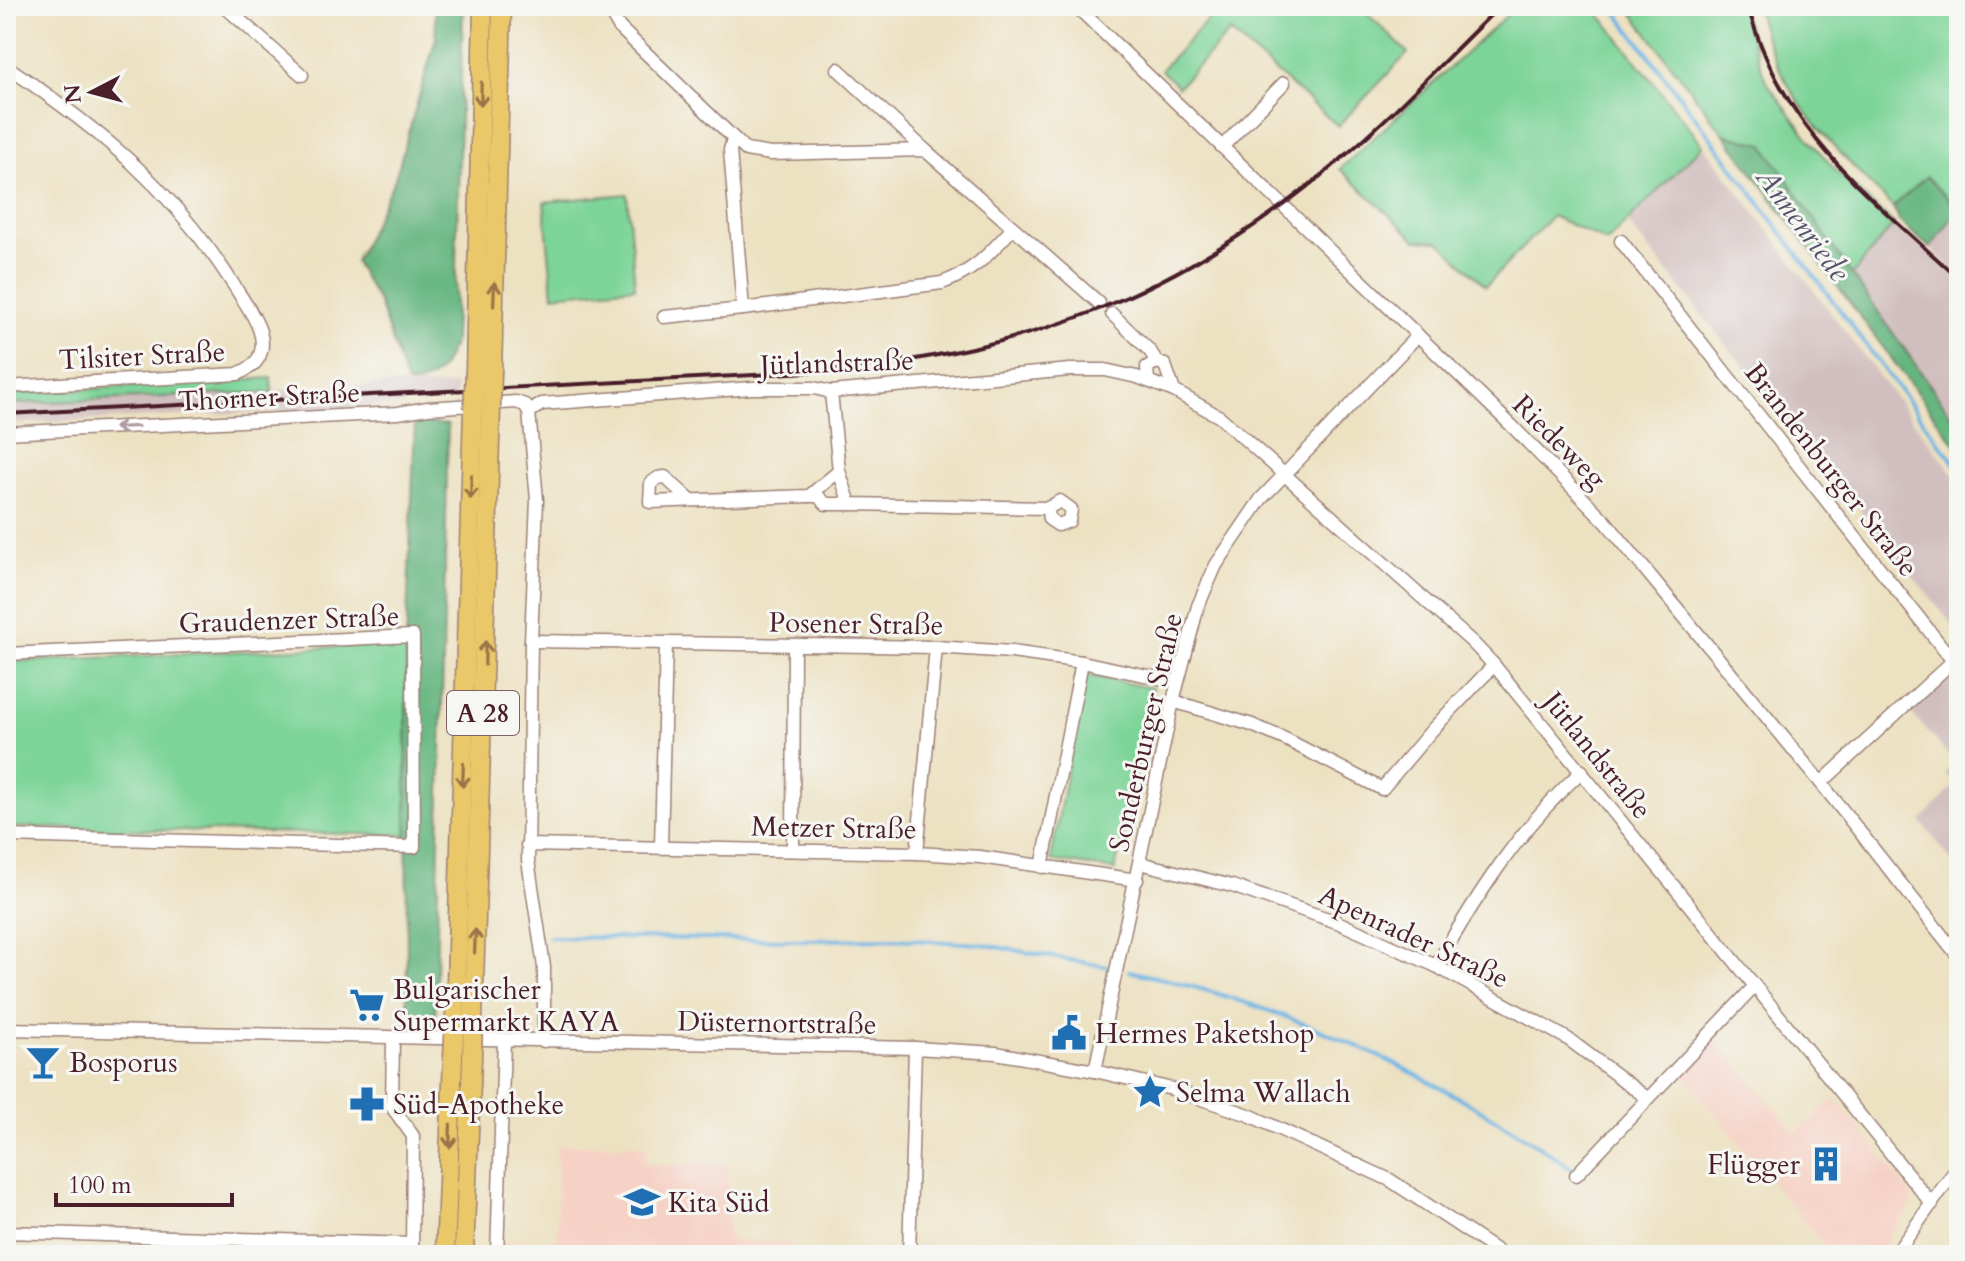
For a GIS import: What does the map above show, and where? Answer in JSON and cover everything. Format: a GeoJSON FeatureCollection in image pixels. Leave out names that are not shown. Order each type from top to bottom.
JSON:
{"type":"FeatureCollection","features":[{"type":"Feature","properties":{"kind":"highway","name":"A 28"},"geometry":{"type":"LineString","coordinates":[[483,6],[483,372]]}},
{"type":"Feature","properties":{"kind":"highway","name":"A 28"},"geometry":{"type":"LineString","coordinates":[[445,1255],[464,1018],[483,372],[502,6]]}},
{"type":"Feature","properties":{"kind":"highway","name":"A 28"},"geometry":{"type":"LineString","coordinates":[[462,1059],[464,1255]]}},
{"type":"Feature","properties":{"kind":"street"},"geometry":{"type":"LineString","coordinates":[[224,6],[302,75]]}},
{"type":"Feature","properties":{"kind":"street"},"geometry":{"type":"LineString","coordinates":[[607,6],[619,27],[746,150],[771,154],[925,150]]}},
{"type":"Feature","properties":{"kind":"street","name":"Riedeweg"},"geometry":{"type":"LineString","coordinates":[[1076,6],[1558,471],[1606,522],[1821,783],[1959,957]]}},
{"type":"Feature","properties":{"kind":"street","name":"Tilsiter Straße"},"geometry":{"type":"LineString","coordinates":[[6,66],[61,103],[139,166],[185,216],[215,255],[259,326],[261,348],[255,364],[238,374],[6,387]]}},
{"type":"Feature","properties":{"kind":"street"},"geometry":{"type":"LineString","coordinates":[[838,69],[1012,229],[1099,303]]}},
{"type":"Feature","properties":{"kind":"street"},"geometry":{"type":"LineString","coordinates":[[1222,147],[1284,83]]}},
{"type":"Feature","properties":{"kind":"street"},"geometry":{"type":"LineString","coordinates":[[733,139],[730,150],[743,309]]}},
{"type":"Feature","properties":{"kind":"street"},"geometry":{"type":"LineString","coordinates":[[664,317],[942,283],[979,265],[1012,229]]}},
{"type":"Feature","properties":{"kind":"street","name":"Brandenburger Straße"},"geometry":{"type":"LineString","coordinates":[[1621,241],[1953,661],[1821,783]]}},
{"type":"Feature","properties":{"kind":"street"},"geometry":{"type":"LineString","coordinates":[[1112,314],[1150,351],[1157,362],[1165,365],[1174,391]]}},
{"type":"Feature","properties":{"kind":"street","name":"Sonderburger Straße"},"geometry":{"type":"LineString","coordinates":[[1095,1071],[1177,682],[1198,606],[1216,565],[1261,499],[1418,335]]}},
{"type":"Feature","properties":{"kind":"street"},"geometry":{"type":"LineString","coordinates":[[1148,381],[1147,367],[1157,362]]}},
{"type":"Feature","properties":{"kind":"street","name":"Jütlandstraße"},"geometry":{"type":"LineString","coordinates":[[529,412],[542,404],[737,389],[814,388],[831,392],[1070,370],[1105,370],[1174,391],[1220,417],[1494,665],[1932,1204]]}},
{"type":"Feature","properties":{"kind":"street"},"geometry":{"type":"LineString","coordinates":[[831,392],[839,471],[850,504]]}},
{"type":"Feature","properties":{"kind":"street","name":"Thorner Straße"},"geometry":{"type":"LineString","coordinates":[[6,433],[398,413],[516,402],[525,405],[529,412]]}},
{"type":"Feature","properties":{"kind":"street"},"geometry":{"type":"LineString","coordinates":[[529,412],[537,500],[527,845],[544,967],[544,1041]]}},
{"type":"Feature","properties":{"kind":"street"},"geometry":{"type":"LineString","coordinates":[[809,496],[839,471]]}},
{"type":"Feature","properties":{"kind":"street"},"geometry":{"type":"LineString","coordinates":[[690,500],[818,496],[826,504],[1048,508]]}},
{"type":"Feature","properties":{"kind":"street","name":"Graudenzer Straße"},"geometry":{"type":"LineString","coordinates":[[6,654],[413,636],[414,847],[6,836]]}},
{"type":"Feature","properties":{"kind":"street","name":"Posener Straße"},"geometry":{"type":"LineString","coordinates":[[531,641],[936,647],[1012,652],[1082,662],[1177,682]]}},
{"type":"Feature","properties":{"kind":"street"},"geometry":{"type":"LineString","coordinates":[[661,847],[666,643]]}},
{"type":"Feature","properties":{"kind":"street"},"geometry":{"type":"LineString","coordinates":[[793,850],[794,645]]}},
{"type":"Feature","properties":{"kind":"street"},"geometry":{"type":"LineString","coordinates":[[917,853],[936,647]]}},
{"type":"Feature","properties":{"kind":"street"},"geometry":{"type":"LineString","coordinates":[[1042,867],[1082,662]]}},
{"type":"Feature","properties":{"kind":"street"},"geometry":{"type":"LineString","coordinates":[[1173,701],[1252,725],[1382,789],[1432,730],[1494,665]]}},
{"type":"Feature","properties":{"kind":"street"},"geometry":{"type":"LineString","coordinates":[[1436,966],[1471,906],[1529,825],[1556,794],[1582,771]]}},
{"type":"Feature","properties":{"kind":"street","name":"Metzer Straße"},"geometry":{"type":"LineString","coordinates":[[527,845],[917,853],[980,857],[1137,880]]}},
{"type":"Feature","properties":{"kind":"street","name":"Apenrader Straße"},"geometry":{"type":"LineString","coordinates":[[1140,863],[1232,886],[1337,922],[1436,966],[1568,1039],[1647,1098]]}},
{"type":"Feature","properties":{"kind":"street"},"geometry":{"type":"LineString","coordinates":[[1576,1175],[1754,987]]}},
{"type":"Feature","properties":{"kind":"street","name":"Düsternortstraße"},"geometry":{"type":"LineString","coordinates":[[6,1029],[915,1048],[996,1053],[1172,1089],[1249,1115],[1390,1180],[1503,1255]]}},
{"type":"Feature","properties":{"kind":"street"},"geometry":{"type":"LineString","coordinates":[[6,1232],[412,1250],[413,1136],[392,1107],[393,1038]]}},
{"type":"Feature","properties":{"kind":"street"},"geometry":{"type":"LineString","coordinates":[[497,1255],[504,1040]]}},
{"type":"Feature","properties":{"kind":"street"},"geometry":{"type":"LineString","coordinates":[[909,1255],[915,1048]]}},
{"type":"Feature","properties":{"kind":"street"},"geometry":{"type":"LineString","coordinates":[[1895,1255],[1959,1165]]}},
{"type":"Feature","properties":{"kind":"shaded area"},"geometry":{"type":"Polygon","coordinates":[[[1703,145],[1959,481],[1959,633],[1628,223],[1703,145]]]}},
{"type":"Feature","properties":{"kind":"shaded area"},"geometry":{"type":"Polygon","coordinates":[[[1959,213],[1959,275],[1930,248],[1959,213]]]}},
{"type":"Feature","properties":{"kind":"shaded area"},"geometry":{"type":"Polygon","coordinates":[[[1894,224],[1959,279],[1959,426],[1852,275],[1894,224]]]}},
{"type":"Feature","properties":{"kind":"shaded area"},"geometry":{"type":"Polygon","coordinates":[[[420,383],[422,386],[456,385],[456,399],[405,400],[404,405],[6,424],[6,404],[420,383]]]}},
{"type":"Feature","properties":{"kind":"shaded area"},"geometry":{"type":"Polygon","coordinates":[[[1959,666],[1959,871],[1921,821],[1955,785],[1945,773],[1955,762],[1909,711],[1959,666]]]}},
{"type":"Feature","properties":{"kind":"shaded area"},"geometry":{"type":"Polygon","coordinates":[[[1714,1038],[1796,1133],[1835,1098],[1911,1193],[1912,1205],[1876,1255],[1833,1255],[1681,1073],[1714,1038]]]}},
{"type":"Feature","properties":{"kind":"shaded area","name":"Kita Süd"},"geometry":{"type":"Polygon","coordinates":[[[557,1145],[646,1145],[646,1164],[728,1164],[728,1240],[789,1243],[789,1255],[502,1255],[503,1243],[557,1240],[557,1145]]]}},
{"type":"Feature","properties":{"kind":"green space"},"geometry":{"type":"Polygon","coordinates":[[[435,6],[463,6],[454,341],[447,359],[433,377],[407,384],[379,303],[355,262],[395,179],[436,38],[435,6]]]}},
{"type":"Feature","properties":{"kind":"green space"},"geometry":{"type":"Polygon","coordinates":[[[1204,6],[1360,6],[1408,53],[1338,126],[1230,32],[1178,87],[1161,70],[1212,15],[1204,6]]]}},
{"type":"Feature","properties":{"kind":"green space"},"geometry":{"type":"Polygon","coordinates":[[[1517,6],[1593,6],[1703,145],[1607,242],[1552,216],[1486,286],[1439,241],[1416,240],[1340,169],[1517,6]]]}},
{"type":"Feature","properties":{"kind":"green space"},"geometry":{"type":"Polygon","coordinates":[[[1627,6],[1740,6],[1766,81],[1837,172],[1894,224],[1852,275],[1763,144],[1724,134],[1627,6]]]}},
{"type":"Feature","properties":{"kind":"green space"},"geometry":{"type":"Polygon","coordinates":[[[1756,6],[1959,6],[1959,209],[1926,177],[1893,207],[1828,139],[1793,93],[1778,67],[1756,6]]]}},
{"type":"Feature","properties":{"kind":"green space"},"geometry":{"type":"Polygon","coordinates":[[[1724,134],[1763,144],[1959,426],[1959,449],[1724,134]]]}},
{"type":"Feature","properties":{"kind":"green space"},"geometry":{"type":"Polygon","coordinates":[[[1926,177],[1959,209],[1930,248],[1899,221],[1893,207],[1926,177]]]}},
{"type":"Feature","properties":{"kind":"green space"},"geometry":{"type":"Polygon","coordinates":[[[627,194],[635,287],[553,295],[544,202],[627,194]]]}},
{"type":"Feature","properties":{"kind":"green space"},"geometry":{"type":"Polygon","coordinates":[[[271,378],[272,392],[6,404],[6,394],[271,378]]]}},
{"type":"Feature","properties":{"kind":"green space"},"geometry":{"type":"Polygon","coordinates":[[[415,422],[448,425],[435,1029],[407,1028],[406,644],[415,422]]]}},
{"type":"Feature","properties":{"kind":"green space"},"geometry":{"type":"Polygon","coordinates":[[[406,644],[406,835],[6,827],[6,662],[406,644]]]}},
{"type":"Feature","properties":{"kind":"green space"},"geometry":{"type":"Polygon","coordinates":[[[1084,675],[1152,688],[1115,870],[1051,860],[1084,675]]]}},
{"type":"Feature","properties":{"kind":"green space"},"geometry":{"type":"Polygon","coordinates":[[[188,1244],[387,1251],[395,1255],[190,1255],[188,1244]]]}},
{"type":"Feature","properties":{"kind":"waterway","name":"Annenriede"},"geometry":{"type":"LineString","coordinates":[[1612,6],[1959,469]]}},
{"type":"Feature","properties":{"kind":"waterway"},"geometry":{"type":"LineString","coordinates":[[550,937],[896,939],[980,944],[1109,967]]}},
{"type":"Feature","properties":{"kind":"waterway"},"geometry":{"type":"LineString","coordinates":[[1129,971],[1248,1003],[1362,1048],[1471,1104],[1574,1170]]}},
{"type":"Feature","properties":{"kind":"railway"},"geometry":{"type":"LineString","coordinates":[[6,414],[809,372],[885,364],[1025,335],[1090,313],[1152,285],[1213,252],[1274,212],[1377,127],[1500,6]]}},
{"type":"Feature","properties":{"kind":"railway"},"geometry":{"type":"LineString","coordinates":[[1748,6],[1763,50],[1782,90],[1806,125],[1861,189],[1959,279]]}},
{"type":"Feature","properties":{"kind":"place","name":"Bulgarischer Supermarkt KAYA"},"geometry":{"type":"Point","coordinates":[367,1005]}},
{"type":"Feature","properties":{"kind":"place","name":"Hermes Paketshop"},"geometry":{"type":"Point","coordinates":[1069,1033]}},
{"type":"Feature","properties":{"kind":"place","name":"Bosporus"},"geometry":{"type":"Point","coordinates":[43,1062]}},
{"type":"Feature","properties":{"kind":"place","name":"Selma Wallach"},"geometry":{"type":"Point","coordinates":[1150,1092]}},
{"type":"Feature","properties":{"kind":"place","name":"Süd-Apotheke"},"geometry":{"type":"Point","coordinates":[367,1104]}},
{"type":"Feature","properties":{"kind":"place","name":"Flügger"},"geometry":{"type":"Point","coordinates":[1826,1164]}},
{"type":"Feature","properties":{"kind":"place","name":"Kita Süd"},"geometry":{"type":"Point","coordinates":[642,1202]}}]}
